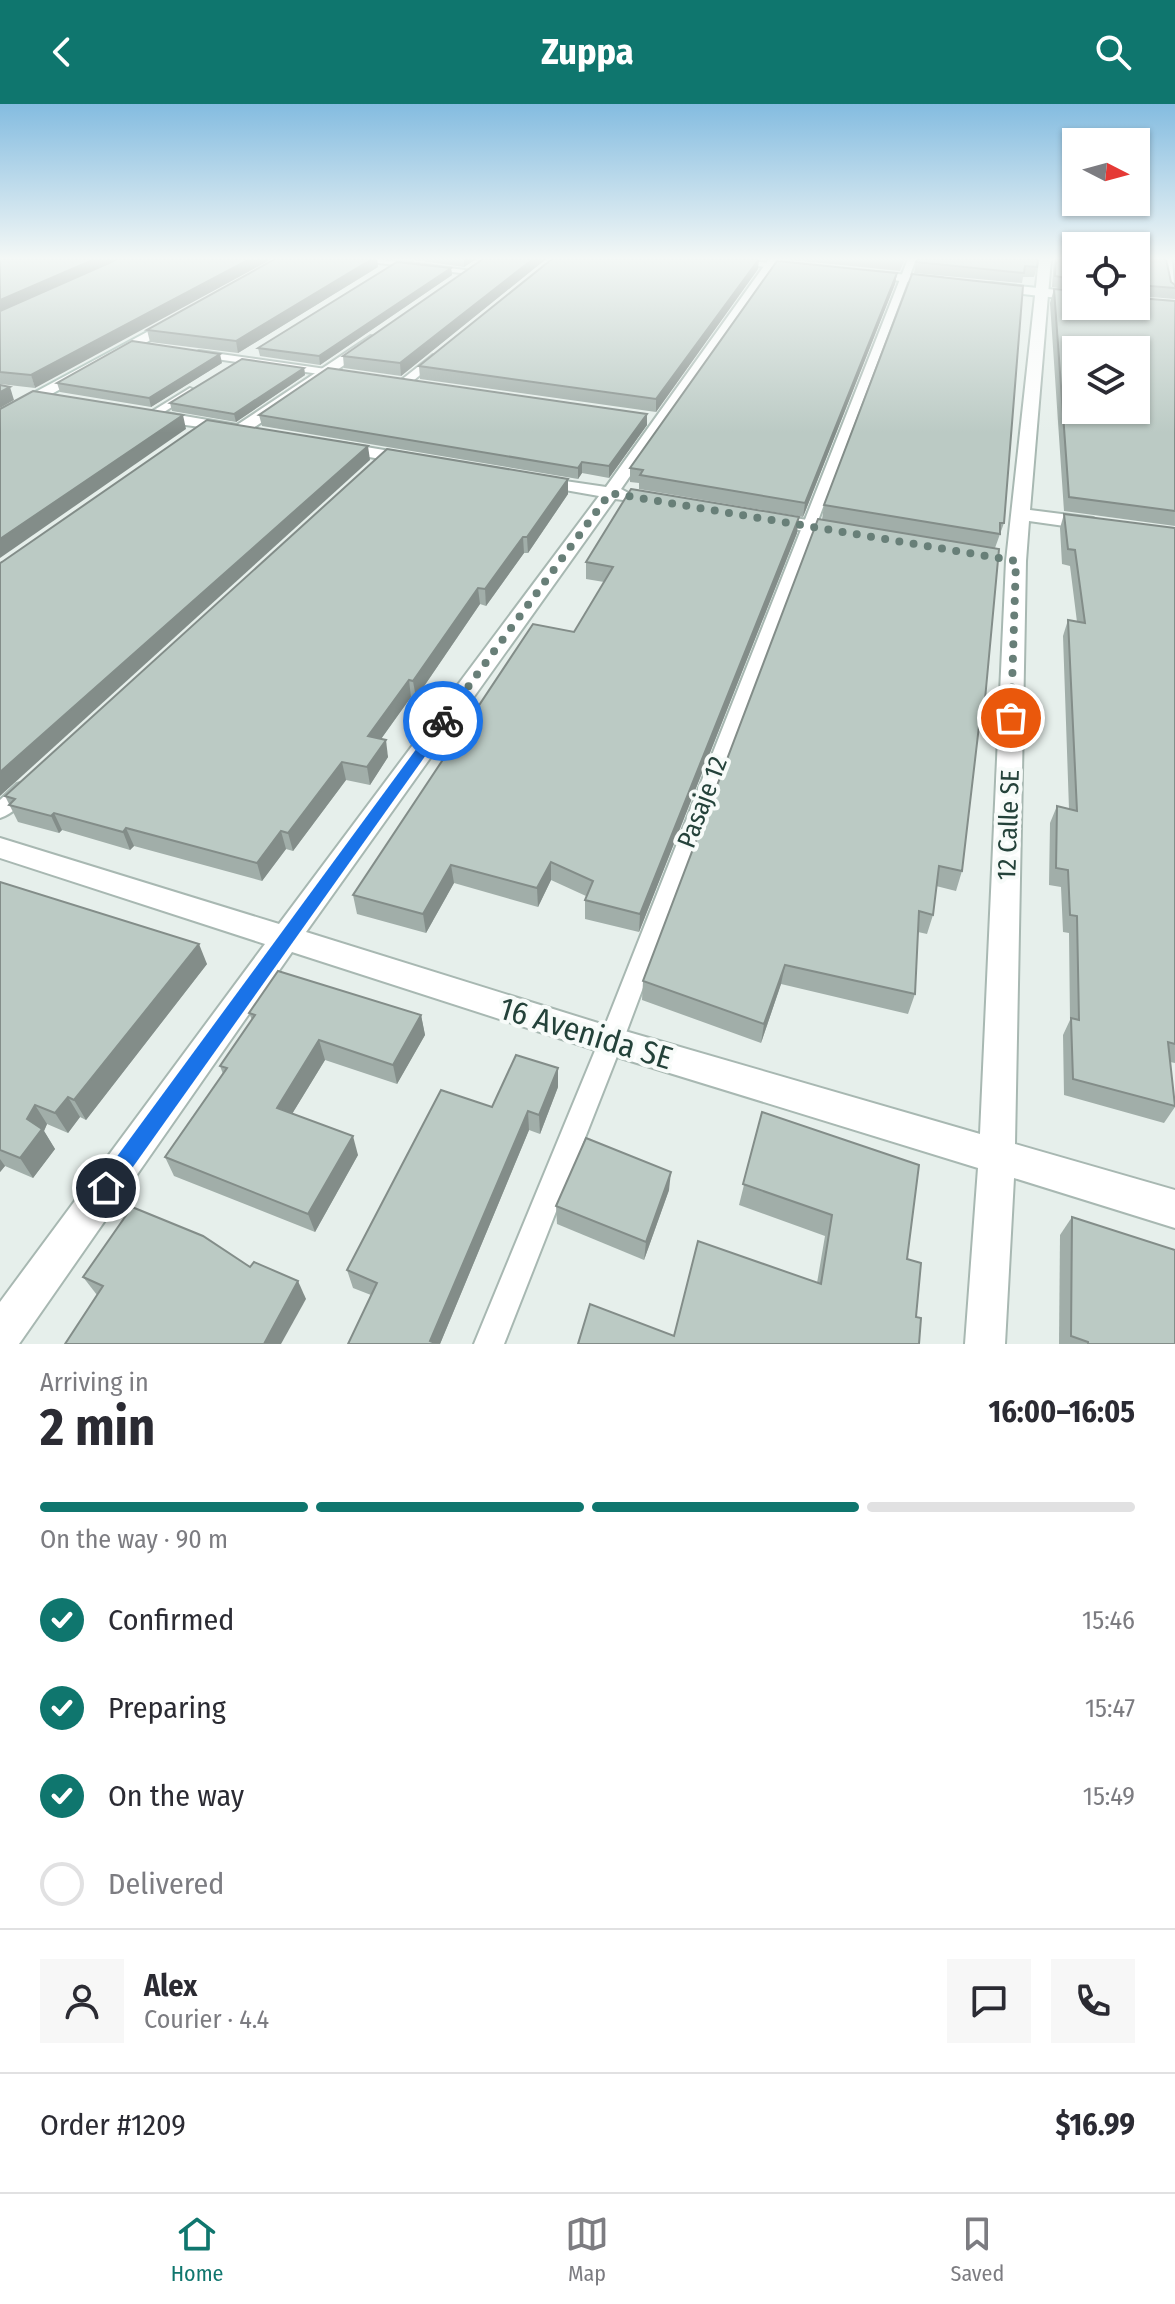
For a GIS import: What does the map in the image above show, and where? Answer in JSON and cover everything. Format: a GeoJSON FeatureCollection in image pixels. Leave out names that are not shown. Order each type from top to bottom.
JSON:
{"type":"FeatureCollection","features":[{"type":"Feature","properties":{"kind":"street"},"geometry":{"type":"LineString","coordinates":[[0,417],[182,317]]}},
{"type":"Feature","properties":{"kind":"street"},"geometry":{"type":"LineString","coordinates":[[0,1336],[610,493],[654,419],[731,317]]}},
{"type":"Feature","properties":{"kind":"street","name":"12 Calle SE"},"geometry":{"type":"LineString","coordinates":[[985,1344],[997,1157],[1009,560],[1020,514],[1041,317]]}},
{"type":"Feature","properties":{"kind":"street"},"geometry":{"type":"LineString","coordinates":[[240,430],[378,335]]}},
{"type":"Feature","properties":{"kind":"street"},"geometry":{"type":"LineString","coordinates":[[12,392],[66,401]]}},
{"type":"Feature","properties":{"kind":"street"},"geometry":{"type":"LineString","coordinates":[[144,414],[270,435]]}},
{"type":"Feature","properties":{"kind":"street"},"geometry":{"type":"LineString","coordinates":[[181,443],[207,425]]}},
{"type":"Feature","properties":{"kind":"street"},"geometry":{"type":"LineString","coordinates":[[314,443],[382,461],[433,463]]}},
{"type":"Feature","properties":{"kind":"street"},"geometry":{"type":"LineString","coordinates":[[522,478],[641,498]]}},
{"type":"Feature","properties":{"kind":"street"},"geometry":{"type":"LineString","coordinates":[[1020,514],[1113,527]]}},
{"type":"Feature","properties":{"kind":"street"},"geometry":{"type":"LineString","coordinates":[[747,516],[868,536]]}},
{"type":"Feature","properties":{"kind":"street","name":"16 Avenida SE"},"geometry":{"type":"LineString","coordinates":[[0,848],[611,1041],[1175,1209]]}},
{"type":"Feature","properties":{"kind":"lane","name":"Pasaje 12"},"geometry":{"type":"LineString","coordinates":[[489,1344],[611,1041],[890,317]]}},
{"type":"Feature","properties":{"kind":"lane"},"geometry":{"type":"LineString","coordinates":[[133,344],[148,346]]}},
{"type":"Feature","properties":{"kind":"lane"},"geometry":{"type":"LineString","coordinates":[[404,383],[451,345]]}},
{"type":"Feature","properties":{"kind":"lane"},"geometry":{"type":"LineString","coordinates":[[179,351],[357,377]]}},
{"type":"Feature","properties":{"kind":"lane"},"geometry":{"type":"LineString","coordinates":[[228,368],[254,352]]}},
{"type":"Feature","properties":{"kind":"lane"},"geometry":{"type":"LineString","coordinates":[[389,381],[420,386]]}},
{"type":"Feature","properties":{"kind":"lane"},"geometry":{"type":"LineString","coordinates":[[144,414],[203,384]]}},
{"type":"Feature","properties":{"kind":"lane"},"geometry":{"type":"LineString","coordinates":[[0,811],[35,779]]}},
{"type":"Feature","properties":{"kind":"building"},"geometry":{"type":"Polygon","coordinates":[[[0,317],[141,317],[31,375],[0,372],[0,317]]]}},
{"type":"Feature","properties":{"kind":"building"},"geometry":{"type":"Polygon","coordinates":[[[171,317],[276,317],[236,341],[147,330],[171,317]]]}},
{"type":"Feature","properties":{"kind":"building"},"geometry":{"type":"Polygon","coordinates":[[[308,317],[378,317],[319,356],[258,348],[308,317]]]}},
{"type":"Feature","properties":{"kind":"building"},"geometry":{"type":"Polygon","coordinates":[[[399,317],[459,317],[400,363],[343,356],[399,317]]]}},
{"type":"Feature","properties":{"kind":"building"},"geometry":{"type":"Polygon","coordinates":[[[480,317],[716,317],[656,399],[419,366],[480,317]]]}},
{"type":"Feature","properties":{"kind":"building"},"geometry":{"type":"Polygon","coordinates":[[[737,317],[879,317],[805,503],[640,475],[643,470],[630,468],[737,317]]]}},
{"type":"Feature","properties":{"kind":"building"},"geometry":{"type":"Polygon","coordinates":[[[896,317],[1021,317],[1004,523],[1000,523],[1000,534],[824,505],[896,317]]]}},
{"type":"Feature","properties":{"kind":"building"},"geometry":{"type":"Polygon","coordinates":[[[1056,317],[1062,317],[1062,320],[1150,320],[1150,317],[1175,317],[1175,511],[1069,497],[1064,424],[1150,424],[1150,336],[1062,336],[1062,400],[1056,317]]]}},
{"type":"Feature","properties":{"kind":"building"},"geometry":{"type":"Polygon","coordinates":[[[132,341],[220,354],[149,398],[57,383],[132,341]]]}},
{"type":"Feature","properties":{"kind":"building"},"geometry":{"type":"Polygon","coordinates":[[[242,359],[304,368],[234,414],[170,403],[242,359]]]}},
{"type":"Feature","properties":{"kind":"building"},"geometry":{"type":"Polygon","coordinates":[[[328,368],[647,414],[609,466],[582,462],[578,468],[259,415],[328,368]]]}},
{"type":"Feature","properties":{"kind":"building"},"geometry":{"type":"Polygon","coordinates":[[[33,391],[183,415],[0,539],[0,409],[33,391]]]}},
{"type":"Feature","properties":{"kind":"building"},"geometry":{"type":"Polygon","coordinates":[[[207,420],[368,446],[0,772],[0,563],[207,420]]]}},
{"type":"Feature","properties":{"kind":"building"},"geometry":{"type":"Polygon","coordinates":[[[387,449],[568,479],[485,589],[478,588],[413,681],[409,680],[368,736],[386,740],[367,767],[342,762],[288,833],[281,831],[257,863],[126,828],[123,832],[54,813],[51,816],[9,805],[15,799],[5,796],[387,449]]]}},
{"type":"Feature","properties":{"kind":"building"},"geometry":{"type":"Polygon","coordinates":[[[631,489],[799,517],[640,914],[585,900],[593,881],[551,862],[537,888],[451,865],[423,914],[353,895],[533,624],[574,632],[613,567],[586,562],[631,489]]]}},
{"type":"Feature","properties":{"kind":"building"},"geometry":{"type":"Polygon","coordinates":[[[1064,514],[1175,528],[1175,1044],[1168,1042],[1175,1106],[1073,1079],[1071,1018],[1079,1020],[1077,916],[1070,915],[1068,870],[1056,868],[1057,806],[1077,811],[1068,620],[1085,623],[1075,550],[1068,549],[1064,514]]]}},
{"type":"Feature","properties":{"kind":"building"},"geometry":{"type":"Polygon","coordinates":[[[818,519],[999,549],[984,710],[981,709],[962,871],[939,866],[933,915],[919,911],[915,994],[785,965],[764,1024],[643,981],[818,519]]]}},
{"type":"Feature","properties":{"kind":"building"},"geometry":{"type":"Polygon","coordinates":[[[0,882],[199,944],[74,1100],[68,1097],[55,1113],[35,1105],[27,1119],[42,1129],[20,1158],[0,1150],[0,882]]]}},
{"type":"Feature","properties":{"kind":"building"},"geometry":{"type":"Polygon","coordinates":[[[278,971],[421,1015],[393,1065],[319,1040],[277,1108],[353,1136],[308,1214],[165,1157],[227,1068],[220,1066],[255,1015],[249,1013],[278,971]]]}},
{"type":"Feature","properties":{"kind":"building"},"geometry":{"type":"Polygon","coordinates":[[[516,1055],[558,1068],[539,1115],[528,1111],[430,1341],[437,1344],[348,1344],[377,1283],[347,1270],[441,1090],[492,1107],[516,1055]]]}},
{"type":"Feature","properties":{"kind":"building"},"geometry":{"type":"Polygon","coordinates":[[[762,1112],[919,1165],[907,1259],[921,1263],[916,1317],[921,1318],[919,1344],[578,1344],[590,1304],[674,1336],[698,1241],[821,1284],[832,1215],[743,1184],[762,1112]]]}},
{"type":"Feature","properties":{"kind":"building"},"geometry":{"type":"Polygon","coordinates":[[[586,1138],[671,1172],[646,1242],[556,1206],[586,1138]]]}},
{"type":"Feature","properties":{"kind":"building"},"geometry":{"type":"Polygon","coordinates":[[[132,1207],[203,1236],[250,1267],[254,1262],[298,1281],[264,1344],[65,1344],[103,1286],[83,1277],[132,1207]]]}},
{"type":"Feature","properties":{"kind":"building"},"geometry":{"type":"Polygon","coordinates":[[[1072,1217],[1175,1250],[1175,1344],[1088,1344],[1071,1336],[1072,1217]]]}},
{"type":"Feature","properties":{"kind":"way so far"},"geometry":{"type":"LineString","coordinates":[[443,721],[610,493],[1016,561],[1011,718]]}},
{"type":"Feature","properties":{"kind":"route"},"geometry":{"type":"LineString","coordinates":[[106,1188],[443,721]]}}]}
